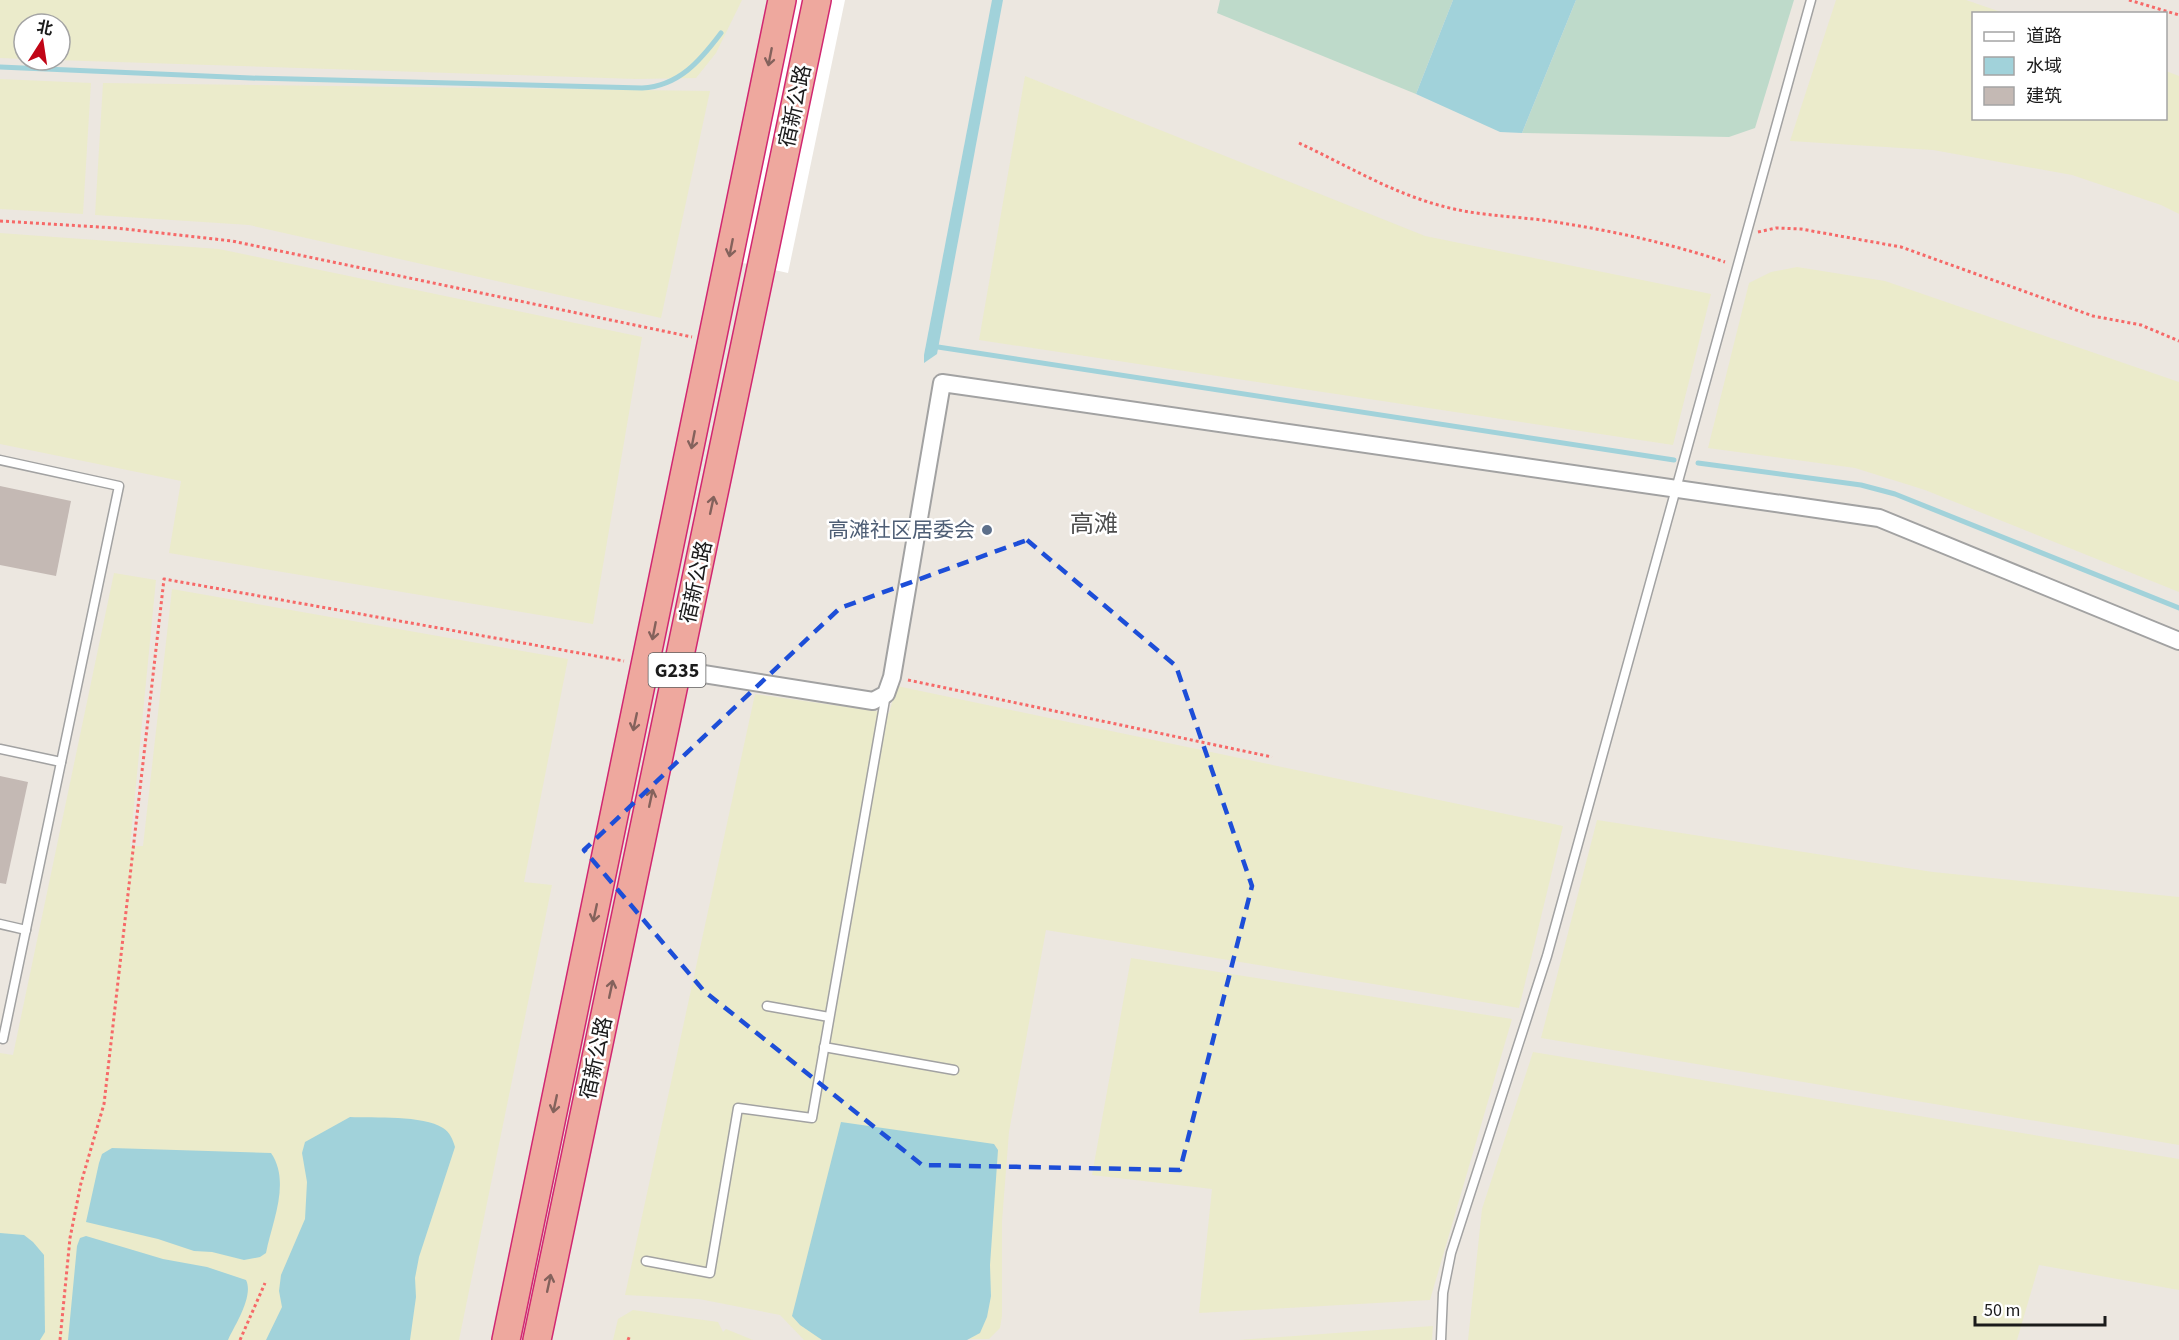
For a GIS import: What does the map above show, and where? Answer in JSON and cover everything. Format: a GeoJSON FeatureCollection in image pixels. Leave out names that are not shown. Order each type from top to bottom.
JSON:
{"type":"FeatureCollection","features":[{"type":"Feature","properties":{"kind":"highway","name":"宿新公路"},"geometry":{"type":"LineString","coordinates":[[506,1340],[647,665],[782,0]]}},
{"type":"Feature","properties":{"kind":"highway","name":"宿新公路"},"geometry":{"type":"LineString","coordinates":[[537,1340],[817,0]]}},
{"type":"Feature","properties":{"kind":"street"},"geometry":{"type":"LineString","coordinates":[[647,665],[677,672],[873,701],[886,693],[892,677],[942,383],[1879,518],[2179,641]]}},
{"type":"Feature","properties":{"kind":"lane"},"geometry":{"type":"LineString","coordinates":[[1441,1340],[1443,1293],[1451,1253],[1547,956],[1811,0]]}},
{"type":"Feature","properties":{"kind":"lane"},"geometry":{"type":"LineString","coordinates":[[0,460],[119,486],[3,1039],[0,1038]]}},
{"type":"Feature","properties":{"kind":"lane"},"geometry":{"type":"LineString","coordinates":[[646,1261],[710,1273],[738,1108],[812,1118],[886,693]]}},
{"type":"Feature","properties":{"kind":"lane"},"geometry":{"type":"LineString","coordinates":[[0,749],[61,762]]}},
{"type":"Feature","properties":{"kind":"lane"},"geometry":{"type":"LineString","coordinates":[[0,924],[26,930]]}},
{"type":"Feature","properties":{"kind":"lane"},"geometry":{"type":"LineString","coordinates":[[767,1006],[829,1017]]}},
{"type":"Feature","properties":{"kind":"lane"},"geometry":{"type":"LineString","coordinates":[[824,1047],[954,1070]]}},
{"type":"Feature","properties":{"kind":"path"},"geometry":{"type":"LineString","coordinates":[[2129,0],[2179,15]]}},
{"type":"Feature","properties":{"kind":"path"},"geometry":{"type":"LineString","coordinates":[[1299,143],[1401,192],[1440,206],[1470,213],[1514,216],[1608,231],[1695,252],[1737,266]]}},
{"type":"Feature","properties":{"kind":"path"},"geometry":{"type":"LineString","coordinates":[[0,221],[116,228],[232,241],[713,340]]}},
{"type":"Feature","properties":{"kind":"path"},"geometry":{"type":"LineString","coordinates":[[1745,236],[1776,228],[1801,229],[1901,247],[2093,316],[2141,325],[2179,341]]}},
{"type":"Feature","properties":{"kind":"path"},"geometry":{"type":"LineString","coordinates":[[60,1340],[70,1238],[78,1194],[104,1104],[164,579],[647,665]]}},
{"type":"Feature","properties":{"kind":"path"},"geometry":{"type":"LineString","coordinates":[[892,677],[1272,757]]}},
{"type":"Feature","properties":{"kind":"path"},"geometry":{"type":"LineString","coordinates":[[240,1340],[265,1283]]}},
{"type":"Feature","properties":{"kind":"highlighted area"},"geometry":{"type":"Polygon","coordinates":[[[1027,540],[1176,666],[1252,886],[1180,1170],[922,1165],[704,991],[584,850],[840,608],[1027,540]]]}},
{"type":"Feature","properties":{"kind":"green space"},"geometry":{"type":"Polygon","coordinates":[[[0,0],[742,0],[716,53],[696,78],[636,79],[72,61],[72,12],[12,12],[12,58],[0,58],[0,0]]]}},
{"type":"Feature","properties":{"kind":"green space"},"geometry":{"type":"Polygon","coordinates":[[[1220,0],[1453,0],[1416,94],[1217,13],[1220,0]]]}},
{"type":"Feature","properties":{"kind":"green space"},"geometry":{"type":"Polygon","coordinates":[[[1576,0],[1794,0],[1755,128],[1729,137],[1522,133],[1576,0]]]}},
{"type":"Feature","properties":{"kind":"green space"},"geometry":{"type":"Polygon","coordinates":[[[1836,0],[1966,0],[2001,12],[1972,12],[1972,120],[2167,120],[2167,71],[2179,76],[2179,214],[2161,205],[2072,175],[1933,150],[1790,141],[1836,0]]]}},
{"type":"Feature","properties":{"kind":"green space"},"geometry":{"type":"Polygon","coordinates":[[[1025,76],[1425,236],[1711,294],[1673,445],[979,340],[1025,76]]]}},
{"type":"Feature","properties":{"kind":"green space"},"geometry":{"type":"Polygon","coordinates":[[[0,79],[91,83],[83,214],[0,209],[0,79]]]}},
{"type":"Feature","properties":{"kind":"green space"},"geometry":{"type":"Polygon","coordinates":[[[103,83],[710,91],[661,318],[249,225],[95,215],[103,83]]]}},
{"type":"Feature","properties":{"kind":"green space"},"geometry":{"type":"Polygon","coordinates":[[[0,233],[219,249],[642,337],[593,624],[169,553],[181,481],[0,444],[0,233]]]}},
{"type":"Feature","properties":{"kind":"green space"},"geometry":{"type":"Polygon","coordinates":[[[1797,267],[1885,281],[2179,382],[2179,592],[1925,490],[1855,468],[1708,448],[1749,283],[1771,272],[1797,267]]]}},
{"type":"Feature","properties":{"kind":"green space"},"geometry":{"type":"Polygon","coordinates":[[[114,573],[156,580],[130,846],[143,846],[172,589],[568,659],[524,882],[552,885],[459,1340],[0,1340],[0,1053],[13,1055],[114,573]]]}},
{"type":"Feature","properties":{"kind":"green space"},"geometry":{"type":"Polygon","coordinates":[[[897,686],[1563,826],[1519,1008],[1046,930],[1009,1132],[1002,1221],[1002,1316],[1000,1328],[989,1339],[804,1340],[780,1315],[699,1299],[625,1295],[755,694],[889,713],[897,686]]]}},
{"type":"Feature","properties":{"kind":"green space"},"geometry":{"type":"Polygon","coordinates":[[[1597,820],[1933,872],[2179,897],[2179,1145],[1541,1038],[1597,820]]]}},
{"type":"Feature","properties":{"kind":"green space"},"geometry":{"type":"Polygon","coordinates":[[[1131,958],[1512,1019],[1430,1300],[1199,1313],[1212,1189],[1092,1175],[1131,958]]]}},
{"type":"Feature","properties":{"kind":"green space"},"geometry":{"type":"Polygon","coordinates":[[[1533,1052],[2179,1159],[2179,1290],[2039,1265],[2017,1340],[1468,1340],[1482,1209],[1533,1052]]]}},
{"type":"Feature","properties":{"kind":"green space"},"geometry":{"type":"Polygon","coordinates":[[[633,1310],[718,1322],[723,1332],[726,1329],[753,1340],[613,1340],[618,1319],[633,1310]]]}},
{"type":"Feature","properties":{"kind":"green space"},"geometry":{"type":"Polygon","coordinates":[[[1433,1326],[1432,1340],[1238,1340],[1433,1326]]]}},
{"type":"Feature","properties":{"kind":"water"},"geometry":{"type":"Polygon","coordinates":[[[992,0],[1003,0],[937,354],[924,363],[924,355],[992,0]]]}},
{"type":"Feature","properties":{"kind":"water"},"geometry":{"type":"Polygon","coordinates":[[[1453,0],[1576,0],[1522,133],[1500,132],[1416,94],[1453,0]]]}},
{"type":"Feature","properties":{"kind":"water"},"geometry":{"type":"Polygon","coordinates":[[[350,1117],[398,1118],[434,1124],[448,1132],[455,1147],[419,1257],[410,1340],[266,1340],[282,1307],[279,1291],[281,1275],[305,1219],[307,1182],[302,1153],[305,1142],[350,1117]]]}},
{"type":"Feature","properties":{"kind":"water"},"geometry":{"type":"Polygon","coordinates":[[[841,1122],[994,1144],[998,1150],[990,1265],[991,1296],[987,1317],[980,1333],[967,1340],[822,1340],[800,1325],[792,1316],[841,1122]]]}},
{"type":"Feature","properties":{"kind":"water"},"geometry":{"type":"Polygon","coordinates":[[[112,1148],[271,1153],[280,1176],[280,1189],[266,1253],[260,1257],[244,1260],[212,1252],[194,1251],[158,1239],[86,1222],[102,1154],[112,1148]]]}},
{"type":"Feature","properties":{"kind":"water"},"geometry":{"type":"Polygon","coordinates":[[[0,1233],[24,1235],[44,1255],[45,1332],[40,1340],[0,1340],[0,1233]]]}},
{"type":"Feature","properties":{"kind":"water"},"geometry":{"type":"Polygon","coordinates":[[[86,1236],[163,1259],[207,1267],[246,1280],[248,1294],[246,1302],[228,1340],[68,1340],[77,1246],[80,1238],[86,1236]]]}},
{"type":"Feature","properties":{"kind":"pier"},"geometry":{"type":"Polygon","coordinates":[[[775,0],[845,0],[788,273],[721,258],[775,0]]]}},
{"type":"Feature","properties":{"kind":"building"},"geometry":{"type":"Polygon","coordinates":[[[0,486],[71,501],[56,576],[0,565],[0,486]]]}},
{"type":"Feature","properties":{"kind":"building"},"geometry":{"type":"Polygon","coordinates":[[[0,776],[28,782],[6,884],[0,883],[0,776]]]}},
{"type":"Feature","properties":{"kind":"waterway"},"geometry":{"type":"LineString","coordinates":[[0,67],[251,78],[642,88],[655,86],[678,77],[697,62],[721,33]]}},
{"type":"Feature","properties":{"kind":"waterway"},"geometry":{"type":"LineString","coordinates":[[938,347],[1674,460]]}},
{"type":"Feature","properties":{"kind":"waterway"},"geometry":{"type":"LineString","coordinates":[[1698,463],[1861,485],[1895,494],[2179,608]]}},
{"type":"Feature","properties":{"kind":"place","name":"高滩社区居委会"},"geometry":{"type":"Point","coordinates":[987,530]}},
{"type":"Feature","properties":{"kind":"district","name":"高滩"},"geometry":{"type":"Point","coordinates":[1094,524]}}]}
